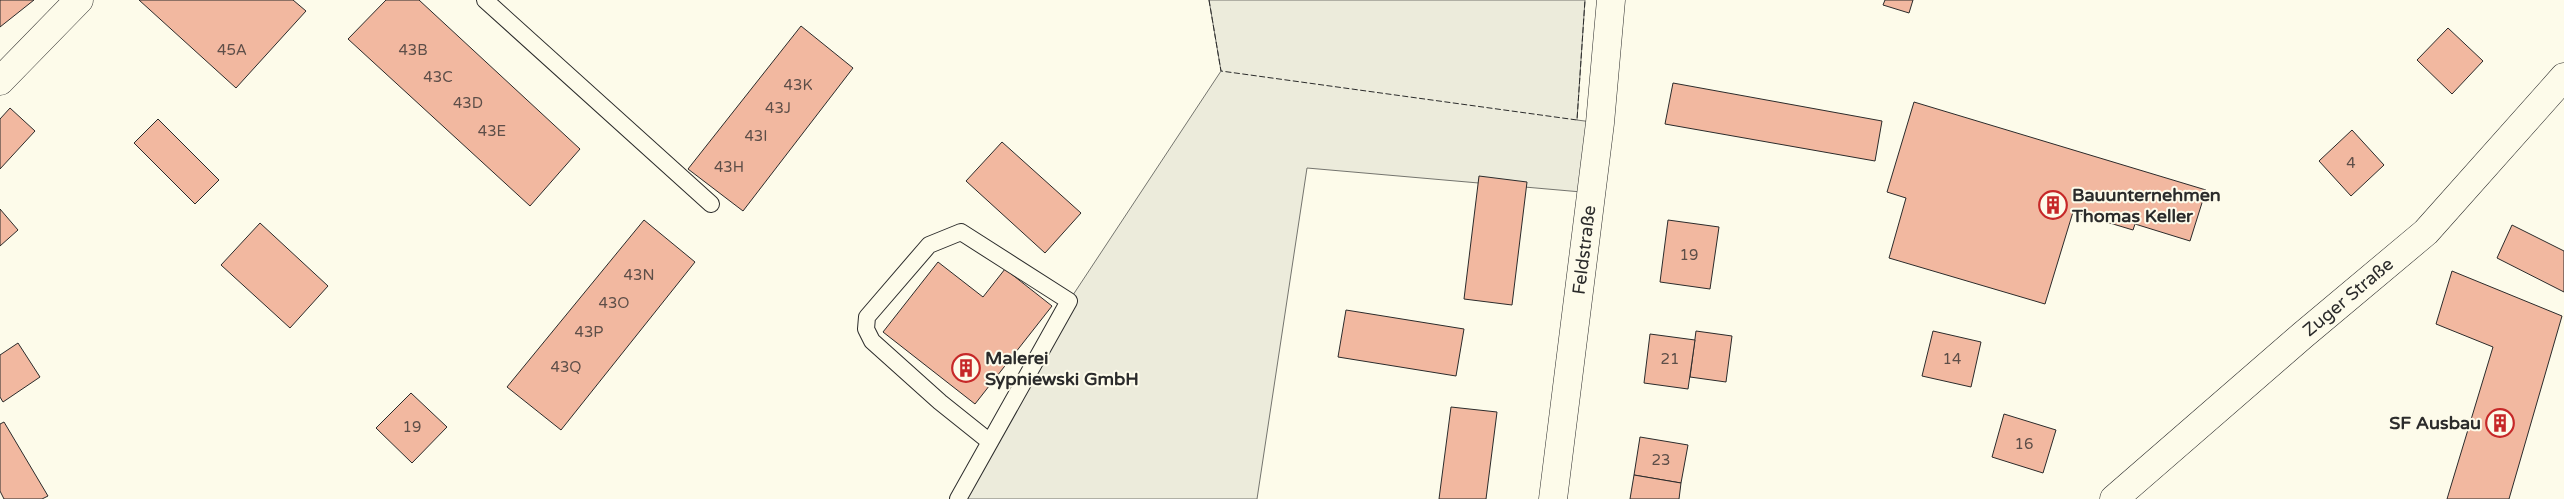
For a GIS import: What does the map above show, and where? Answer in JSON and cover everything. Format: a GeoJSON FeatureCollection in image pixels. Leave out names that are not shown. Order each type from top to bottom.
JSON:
{"type":"FeatureCollection","features":[{"type":"Feature","properties":{"kind":"street"},"geometry":{"type":"LineString","coordinates":[[0,81],[79,0]]}},
{"type":"Feature","properties":{"kind":"street","name":"Feldstraße"},"geometry":{"type":"LineString","coordinates":[[1553,499],[1601,115],[1611,0]]}},
{"type":"Feature","properties":{"kind":"street","name":"Zuger Straße"},"geometry":{"type":"LineString","coordinates":[[2114,499],[2303,335],[2426,232],[2564,77]]}},
{"type":"Feature","properties":{"kind":"lane"},"geometry":{"type":"LineString","coordinates":[[485,0],[711,204]]}},
{"type":"Feature","properties":{"kind":"lane"},"geometry":{"type":"LineString","coordinates":[[958,499],[990,442],[1069,300],[961,232],[929,245],[867,317],[866,330],[878,347],[940,402],[990,442]]}},
{"type":"Feature","properties":{"kind":"shaded area"},"geometry":{"type":"Polygon","coordinates":[[[1209,0],[1585,0],[1577,120],[1600,123],[1593,193],[1307,168],[1257,499],[958,499],[1069,301],[1221,71],[1209,0]]]}},
{"type":"Feature","properties":{"kind":"building"},"geometry":{"type":"Polygon","coordinates":[[[0,0],[34,0],[0,27],[0,0]]]}},
{"type":"Feature","properties":{"kind":"building"},"geometry":{"type":"Polygon","coordinates":[[[139,0],[293,0],[306,11],[236,88],[139,0]]]}},
{"type":"Feature","properties":{"kind":"building"},"geometry":{"type":"Polygon","coordinates":[[[386,0],[419,0],[580,149],[530,206],[348,39],[386,0]]]}},
{"type":"Feature","properties":{"kind":"building"},"geometry":{"type":"Polygon","coordinates":[[[1885,0],[1913,0],[1909,13],[1883,5],[1885,0]]]}},
{"type":"Feature","properties":{"kind":"building"},"geometry":{"type":"Polygon","coordinates":[[[801,26],[853,68],[743,211],[688,169],[801,26]]]}},
{"type":"Feature","properties":{"kind":"building"},"geometry":{"type":"Polygon","coordinates":[[[2448,28],[2483,61],[2452,94],[2417,60],[2448,28]]]}},
{"type":"Feature","properties":{"kind":"building"},"geometry":{"type":"Polygon","coordinates":[[[1673,83],[1882,121],[1875,161],[1665,124],[1673,83]]]}},
{"type":"Feature","properties":{"kind":"building","name":"Bauunternehmen Thomas Keller"},"geometry":{"type":"Polygon","coordinates":[[[1914,102],[2206,190],[2190,241],[2135,224],[2133,230],[2073,212],[2045,304],[1889,258],[1906,198],[1887,192],[1914,102]]]}},
{"type":"Feature","properties":{"kind":"building"},"geometry":{"type":"Polygon","coordinates":[[[10,108],[35,131],[0,169],[0,119],[10,108]]]}},
{"type":"Feature","properties":{"kind":"building"},"geometry":{"type":"Polygon","coordinates":[[[158,119],[219,180],[195,204],[134,143],[158,119]]]}},
{"type":"Feature","properties":{"kind":"building"},"geometry":{"type":"Polygon","coordinates":[[[2352,130],[2384,165],[2351,196],[2319,161],[2352,130]]]}},
{"type":"Feature","properties":{"kind":"building"},"geometry":{"type":"Polygon","coordinates":[[[1002,142],[1081,213],[1045,253],[966,181],[1002,142]]]}},
{"type":"Feature","properties":{"kind":"building"},"geometry":{"type":"Polygon","coordinates":[[[1479,176],[1527,182],[1512,305],[1464,299],[1479,176]]]}},
{"type":"Feature","properties":{"kind":"building"},"geometry":{"type":"Polygon","coordinates":[[[0,209],[18,230],[0,246],[0,209]]]}},
{"type":"Feature","properties":{"kind":"building"},"geometry":{"type":"Polygon","coordinates":[[[644,220],[695,262],[561,430],[507,387],[644,220]]]}},
{"type":"Feature","properties":{"kind":"building"},"geometry":{"type":"Polygon","coordinates":[[[1668,220],[1719,227],[1710,289],[1660,282],[1668,220]]]}},
{"type":"Feature","properties":{"kind":"building"},"geometry":{"type":"Polygon","coordinates":[[[260,223],[328,286],[290,328],[221,265],[260,223]]]}},
{"type":"Feature","properties":{"kind":"building"},"geometry":{"type":"Polygon","coordinates":[[[2512,225],[2564,251],[2564,292],[2497,258],[2512,225]]]}},
{"type":"Feature","properties":{"kind":"building","name":"Malerei Sypniewski GmbH"},"geometry":{"type":"Polygon","coordinates":[[[938,262],[983,297],[1005,269],[1052,306],[975,404],[883,332],[938,262]]]}},
{"type":"Feature","properties":{"kind":"building","name":"SF Ausbau"},"geometry":{"type":"Polygon","coordinates":[[[2452,271],[2562,316],[2509,499],[2447,499],[2493,347],[2436,324],[2452,271]]]}},
{"type":"Feature","properties":{"kind":"building"},"geometry":{"type":"Polygon","coordinates":[[[1346,310],[1464,329],[1456,376],[1338,357],[1346,310]]]}},
{"type":"Feature","properties":{"kind":"building"},"geometry":{"type":"Polygon","coordinates":[[[1696,331],[1732,336],[1726,382],[1690,377],[1696,331]]]}},
{"type":"Feature","properties":{"kind":"building"},"geometry":{"type":"Polygon","coordinates":[[[1933,331],[1981,342],[1971,387],[1922,376],[1933,331]]]}},
{"type":"Feature","properties":{"kind":"building"},"geometry":{"type":"Polygon","coordinates":[[[1650,334],[1695,340],[1688,389],[1644,383],[1650,334]]]}},
{"type":"Feature","properties":{"kind":"building"},"geometry":{"type":"Polygon","coordinates":[[[18,343],[40,377],[3,402],[0,397],[0,355],[18,343]]]}},
{"type":"Feature","properties":{"kind":"building"},"geometry":{"type":"Polygon","coordinates":[[[411,393],[447,427],[412,463],[376,428],[411,393]]]}},
{"type":"Feature","properties":{"kind":"building"},"geometry":{"type":"Polygon","coordinates":[[[1451,407],[1497,412],[1486,499],[1439,499],[1451,407]]]}},
{"type":"Feature","properties":{"kind":"building"},"geometry":{"type":"Polygon","coordinates":[[[2004,414],[2056,430],[2043,473],[1992,457],[2004,414]]]}},
{"type":"Feature","properties":{"kind":"building"},"geometry":{"type":"Polygon","coordinates":[[[4,422],[48,496],[42,499],[4,499],[0,491],[0,424],[4,422]]]}},
{"type":"Feature","properties":{"kind":"building"},"geometry":{"type":"Polygon","coordinates":[[[1640,437],[1688,445],[1681,483],[1634,475],[1640,437]]]}},
{"type":"Feature","properties":{"kind":"building"},"geometry":{"type":"Polygon","coordinates":[[[1634,475],[1681,483],[1679,499],[1630,499],[1634,475]]]}},
{"type":"Feature","properties":{"kind":"fence"},"geometry":{"type":"LineString","coordinates":[[1209,0],[1221,71],[1577,120],[1585,0]]}},
{"type":"Feature","properties":{"kind":"place","name":"Bauunternehmen Thomas Keller"},"geometry":{"type":"Point","coordinates":[2053,205]}},
{"type":"Feature","properties":{"kind":"place","name":"Malerei Sypniewski GmbH"},"geometry":{"type":"Point","coordinates":[966,368]}},
{"type":"Feature","properties":{"kind":"place","name":"SF Ausbau"},"geometry":{"type":"Point","coordinates":[2500,423]}}]}
